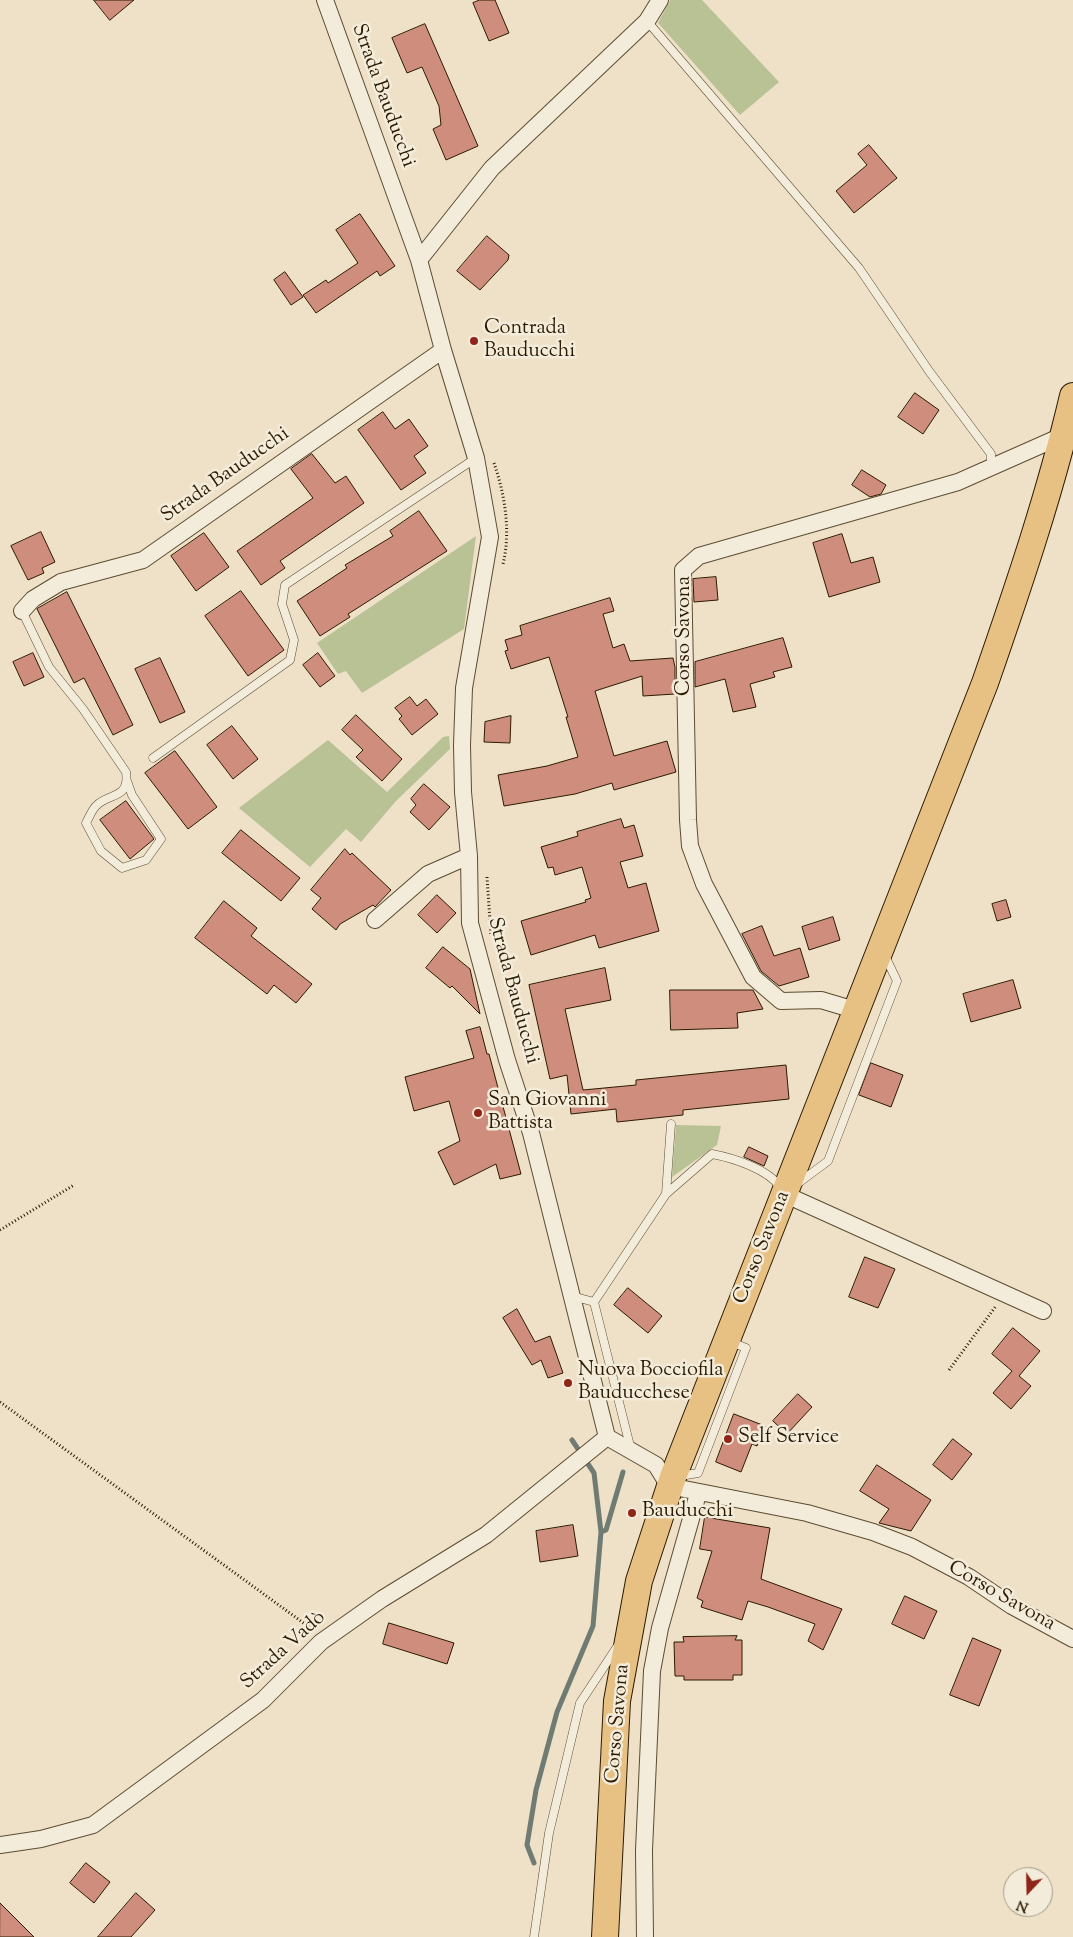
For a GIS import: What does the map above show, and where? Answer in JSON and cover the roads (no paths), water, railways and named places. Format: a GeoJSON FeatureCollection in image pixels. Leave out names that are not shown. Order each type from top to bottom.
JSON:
{"type":"FeatureCollection","features":[{"type":"Feature","properties":{"kind":"main road","name":"Corso Savona"},"geometry":{"type":"LineString","coordinates":[[606,1937],[617,1701],[639,1581],[671,1482],[882,950],[985,683],[1026,566],[1068,432],[1073,396]]}},
{"type":"Feature","properties":{"kind":"street","name":"Strada Bauducchi"},"geometry":{"type":"LineString","coordinates":[[325,0],[419,260],[443,350],[484,456],[490,538],[464,688],[463,792],[469,856],[470,923],[507,1060],[531,1133],[607,1437]]}},
{"type":"Feature","properties":{"kind":"street"},"geometry":{"type":"LineString","coordinates":[[419,260],[492,168],[647,21],[660,0]]}},
{"type":"Feature","properties":{"kind":"street","name":"Strada Bauducchi"},"geometry":{"type":"LineString","coordinates":[[22,611],[33,599],[61,582],[143,560],[443,350]]}},
{"type":"Feature","properties":{"kind":"street","name":"Corso Savona"},"geometry":{"type":"LineString","coordinates":[[858,1011],[821,1000],[781,1001],[765,989],[753,977],[704,884],[690,846],[688,820],[683,570],[699,556],[958,482],[1068,432]]}},
{"type":"Feature","properties":{"kind":"street"},"geometry":{"type":"LineString","coordinates":[[376,920],[428,874],[469,856]]}},
{"type":"Feature","properties":{"kind":"street"},"geometry":{"type":"LineString","coordinates":[[784,1194],[1006,1293],[1043,1312]]}},
{"type":"Feature","properties":{"kind":"street"},"geometry":{"type":"LineString","coordinates":[[607,1437],[656,1465],[671,1482]]}},
{"type":"Feature","properties":{"kind":"street","name":"Strada Vadò"},"geometry":{"type":"LineString","coordinates":[[0,1845],[41,1839],[93,1825],[264,1700],[318,1645],[382,1599],[486,1535],[607,1437]]}},
{"type":"Feature","properties":{"kind":"street","name":"Corso Savona"},"geometry":{"type":"LineString","coordinates":[[671,1482],[698,1494],[807,1513],[873,1532],[904,1544],[969,1577],[1012,1606],[1073,1639]]}},
{"type":"Feature","properties":{"kind":"street","name":"Corso Savona"},"geometry":{"type":"LineString","coordinates":[[645,1937],[644,1850],[652,1671],[660,1628],[698,1494]]}},
{"type":"Feature","properties":{"kind":"lane"},"geometry":{"type":"LineString","coordinates":[[647,21],[859,268],[929,371],[991,454],[991,468]]}},
{"type":"Feature","properties":{"kind":"lane"},"geometry":{"type":"LineString","coordinates":[[153,758],[290,660],[294,640],[282,604],[285,585],[484,456]]}},
{"type":"Feature","properties":{"kind":"lane"},"geometry":{"type":"LineString","coordinates":[[22,611],[49,667],[83,710],[126,772],[132,795],[161,840],[146,860],[122,868],[101,851],[86,823],[97,805],[118,796],[127,780]]}},
{"type":"Feature","properties":{"kind":"lane"},"geometry":{"type":"LineString","coordinates":[[631,1451],[594,1302],[666,1194],[712,1154],[733,1158],[775,1180],[784,1194],[828,1161],[897,981],[882,950]]}},
{"type":"Feature","properties":{"kind":"lane"},"geometry":{"type":"LineString","coordinates":[[666,1194],[671,1124]]}},
{"type":"Feature","properties":{"kind":"lane"},"geometry":{"type":"LineString","coordinates":[[571,1296],[594,1302]]}},
{"type":"Feature","properties":{"kind":"lane"},"geometry":{"type":"LineString","coordinates":[[534,1937],[549,1833],[580,1703],[630,1626]]}},
{"type":"Feature","properties":{"kind":"waterway"},"geometry":{"type":"LineString","coordinates":[[534,1863],[527,1845],[536,1790],[557,1712],[593,1626],[601,1532],[594,1473],[572,1440]]}},
{"type":"Feature","properties":{"kind":"waterway"},"geometry":{"type":"LineString","coordinates":[[601,1532],[606,1530],[623,1472]]}},
{"type":"Feature","properties":{"kind":"place","name":"Contrada Bauducchi"},"geometry":{"type":"Point","coordinates":[474,341]}},
{"type":"Feature","properties":{"kind":"place","name":"San Giovanni Battista"},"geometry":{"type":"Point","coordinates":[478,1113]}},
{"type":"Feature","properties":{"kind":"place","name":"Nuova Bocciofila Bauducchese"},"geometry":{"type":"Point","coordinates":[568,1383]}},
{"type":"Feature","properties":{"kind":"place","name":"Self Service"},"geometry":{"type":"Point","coordinates":[728,1439]}},
{"type":"Feature","properties":{"kind":"place","name":"Bauducchi"},"geometry":{"type":"Point","coordinates":[632,1513]}}]}
